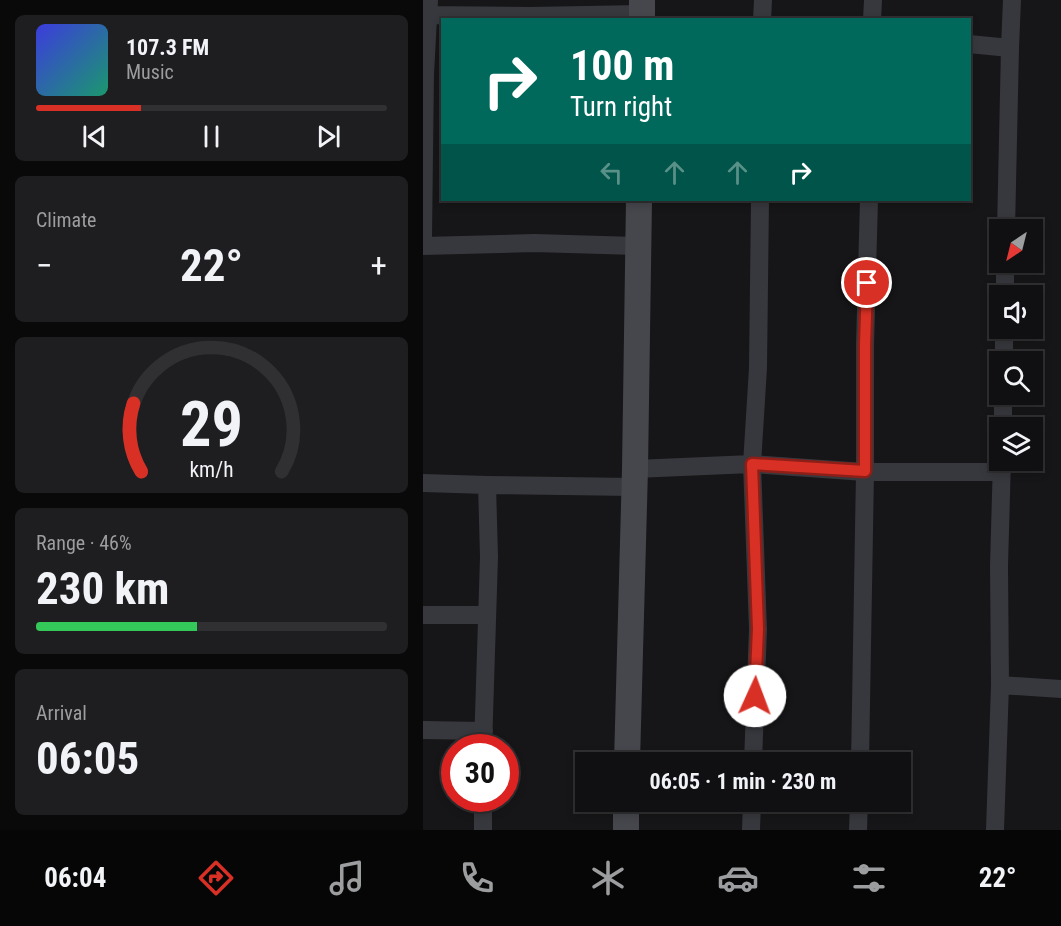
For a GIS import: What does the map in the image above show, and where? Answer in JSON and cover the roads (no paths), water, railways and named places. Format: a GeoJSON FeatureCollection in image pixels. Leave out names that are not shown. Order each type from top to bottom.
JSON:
{"type":"FeatureCollection","features":[{"type":"Feature","properties":{"kind":"main road"},"geometry":{"type":"LineString","coordinates":[[627,752],[639,201]]}},
{"type":"Feature","properties":{"kind":"main road"},"geometry":{"type":"LineString","coordinates":[[625,830],[626,812]]}},
{"type":"Feature","properties":{"kind":"street"},"geometry":{"type":"LineString","coordinates":[[762,18],[763,0]]}},
{"type":"Feature","properties":{"kind":"street"},"geometry":{"type":"LineString","coordinates":[[872,18],[873,0]]}},
{"type":"Feature","properties":{"kind":"street"},"geometry":{"type":"LineString","coordinates":[[1006,219],[1012,0]]}},
{"type":"Feature","properties":{"kind":"street"},"geometry":{"type":"LineString","coordinates":[[423,237],[430,128],[425,74],[427,10],[530,16],[642,11]]}},
{"type":"Feature","properties":{"kind":"street"},"geometry":{"type":"LineString","coordinates":[[971,44],[1009,48]]}},
{"type":"Feature","properties":{"kind":"street"},"geometry":{"type":"LineString","coordinates":[[753,752],[758,629],[752,464],[758,368],[760,201]]}},
{"type":"Feature","properties":{"kind":"street"},"geometry":{"type":"LineString","coordinates":[[860,752],[869,201]]}},
{"type":"Feature","properties":{"kind":"street"},"geometry":{"type":"LineString","coordinates":[[423,246],[534,243],[637,246]]}},
{"type":"Feature","properties":{"kind":"street"},"geometry":{"type":"LineString","coordinates":[[423,483],[487,486],[634,478],[752,464],[865,471],[989,466]]}},
{"type":"Feature","properties":{"kind":"street"},"geometry":{"type":"LineString","coordinates":[[995,830],[1000,685],[999,566],[1002,471]]}},
{"type":"Feature","properties":{"kind":"street"},"geometry":{"type":"LineString","coordinates":[[483,734],[489,557],[487,486]]}},
{"type":"Feature","properties":{"kind":"street"},"geometry":{"type":"LineString","coordinates":[[423,615],[487,615]]}},
{"type":"Feature","properties":{"kind":"street"},"geometry":{"type":"LineString","coordinates":[[1000,685],[1061,689]]}},
{"type":"Feature","properties":{"kind":"street"},"geometry":{"type":"LineString","coordinates":[[423,730],[450,734]]}},
{"type":"Feature","properties":{"kind":"street"},"geometry":{"type":"LineString","coordinates":[[483,812],[483,830]]}},
{"type":"Feature","properties":{"kind":"street"},"geometry":{"type":"LineString","coordinates":[[751,830],[752,812]]}},
{"type":"Feature","properties":{"kind":"street"},"geometry":{"type":"LineString","coordinates":[[858,830],[859,812]]}}]}
